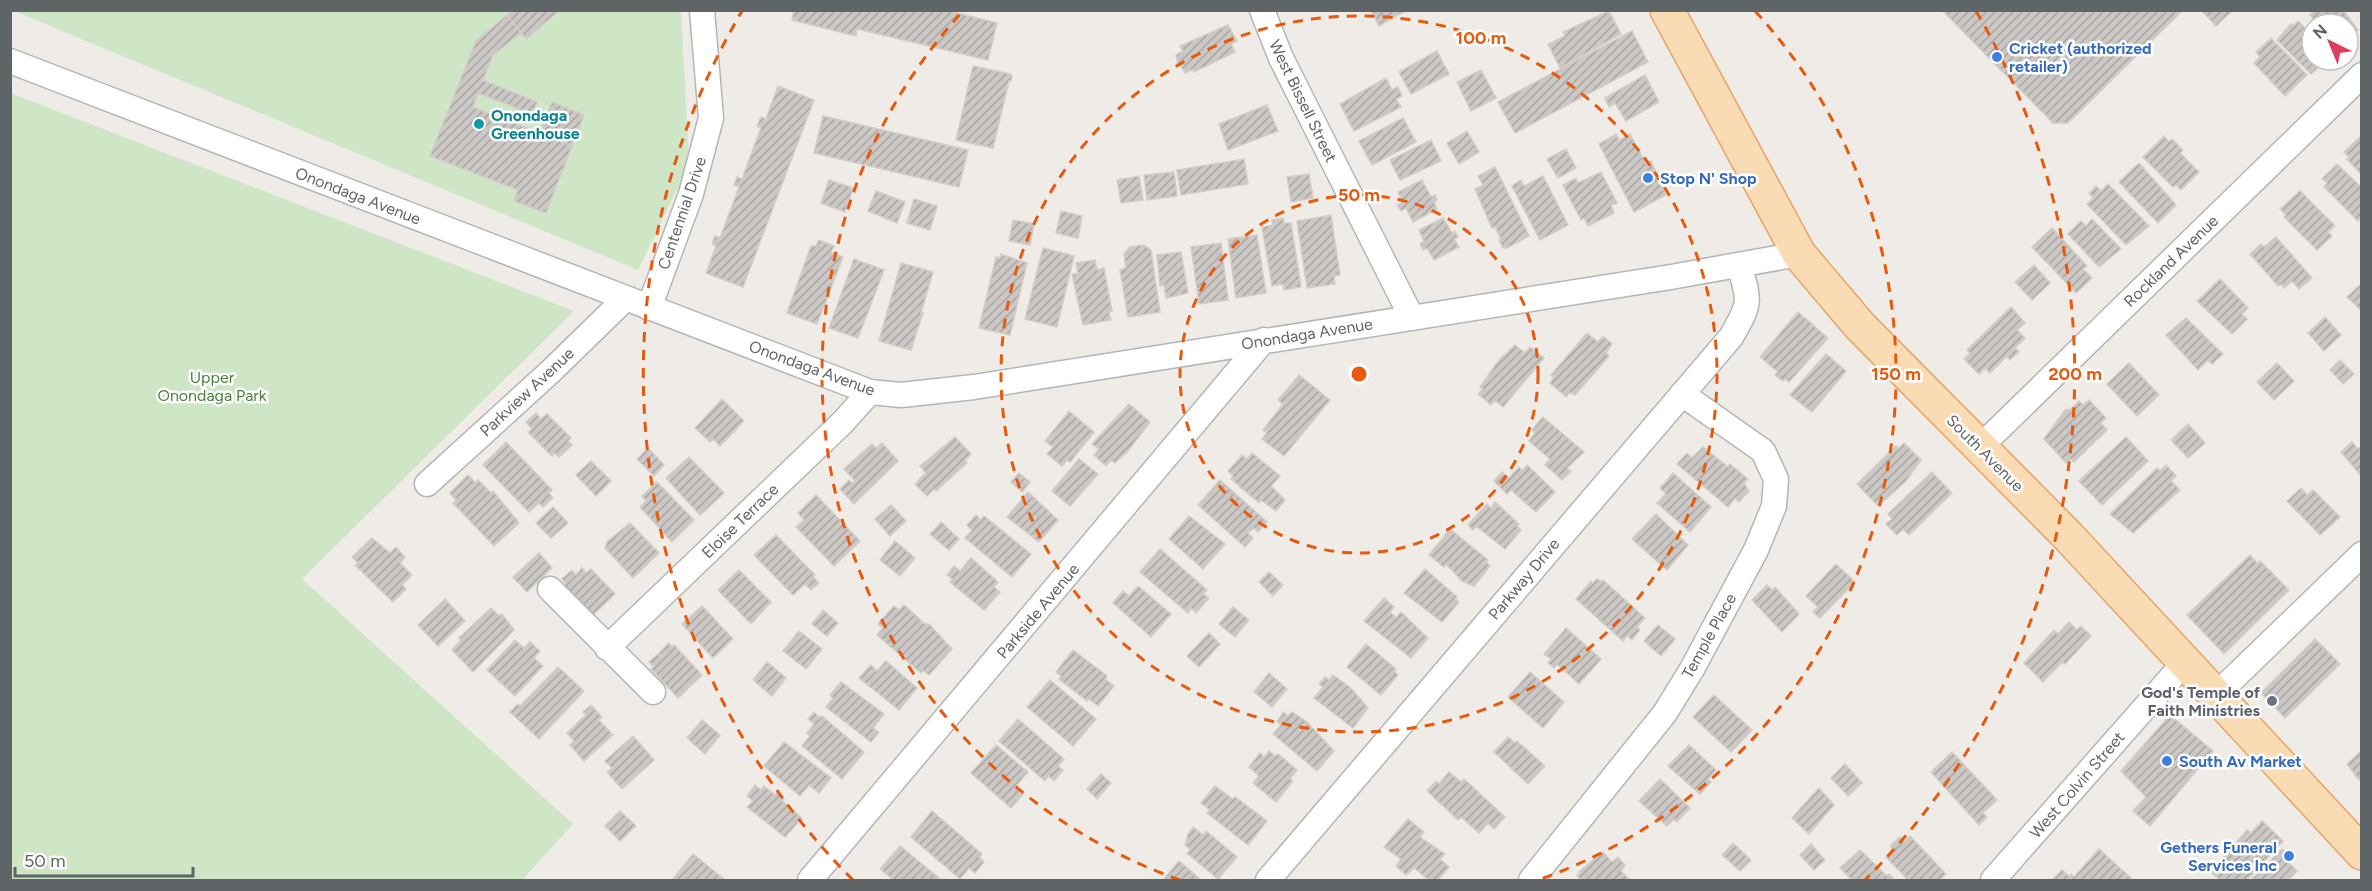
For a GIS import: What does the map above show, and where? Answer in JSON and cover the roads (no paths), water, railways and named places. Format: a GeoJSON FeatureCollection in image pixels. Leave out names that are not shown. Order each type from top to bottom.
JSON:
{"type":"FeatureCollection","features":[{"type":"Feature","properties":{"kind":"main road","name":"South Avenue"},"geometry":{"type":"LineString","coordinates":[[1667,10],[1799,254],[1860,326],[2068,536],[2361,853]]}},
{"type":"Feature","properties":{"kind":"street","name":"Centennial Drive"},"geometry":{"type":"LineString","coordinates":[[649,308],[691,194],[711,118],[702,10]]}},
{"type":"Feature","properties":{"kind":"street","name":"West Bissell Street"},"geometry":{"type":"LineString","coordinates":[[1262,10],[1281,58],[1412,318]]}},
{"type":"Feature","properties":{"kind":"street","name":"Onondaga Avenue"},"geometry":{"type":"LineString","coordinates":[[10,62],[870,392],[901,395],[974,387],[1799,254]]}},
{"type":"Feature","properties":{"kind":"street","name":"Rockland Avenue"},"geometry":{"type":"LineString","coordinates":[[1980,447],[2361,75]]}},
{"type":"Feature","properties":{"kind":"street","name":"Parkway Drive"},"geometry":{"type":"LineString","coordinates":[[1268,880],[1731,337],[1746,311],[1748,298],[1739,265]]}},
{"type":"Feature","properties":{"kind":"street","name":"Parkview Avenue"},"geometry":{"type":"LineString","coordinates":[[427,484],[550,372],[625,299]]}},
{"type":"Feature","properties":{"kind":"street","name":"Parkside Avenue"},"geometry":{"type":"LineString","coordinates":[[810,880],[1264,340]]}},
{"type":"Feature","properties":{"kind":"street","name":"Eloise Terrace"},"geometry":{"type":"LineString","coordinates":[[607,648],[843,422],[870,392]]}},
{"type":"Feature","properties":{"kind":"street","name":"Temple Place"},"geometry":{"type":"LineString","coordinates":[[1532,880],[1665,713],[1692,669],[1756,550],[1774,506],[1776,479],[1763,451],[1682,394]]}},
{"type":"Feature","properties":{"kind":"street"},"geometry":{"type":"LineString","coordinates":[[2216,695],[2361,554]]}},
{"type":"Feature","properties":{"kind":"street"},"geometry":{"type":"LineString","coordinates":[[550,590],[653,692]]}},
{"type":"Feature","properties":{"kind":"street","name":"West Colvin Street"},"geometry":{"type":"LineString","coordinates":[[1993,880],[2185,662]]}},
{"type":"Feature","properties":{"kind":"place","name":"Cricket (authorized retailer)"},"geometry":{"type":"Point","coordinates":[1997,57]}},
{"type":"Feature","properties":{"kind":"place","name":"Onondaga Greenhouse"},"geometry":{"type":"Point","coordinates":[479,124]}},
{"type":"Feature","properties":{"kind":"place","name":"Stop N' Shop"},"geometry":{"type":"Point","coordinates":[1648,178]}},
{"type":"Feature","properties":{"kind":"place","name":"God's Temple of Faith Ministries"},"geometry":{"type":"Point","coordinates":[2272,701]}},
{"type":"Feature","properties":{"kind":"place","name":"South Av Market"},"geometry":{"type":"Point","coordinates":[2167,761]}},
{"type":"Feature","properties":{"kind":"place","name":"Gethers Funeral Services Inc"},"geometry":{"type":"Point","coordinates":[2289,856]}},
{"type":"Feature","properties":{"kind":"park label","name":"Upper Onondaga Park"},"geometry":{"type":"Point","coordinates":[212,386]}}]}
